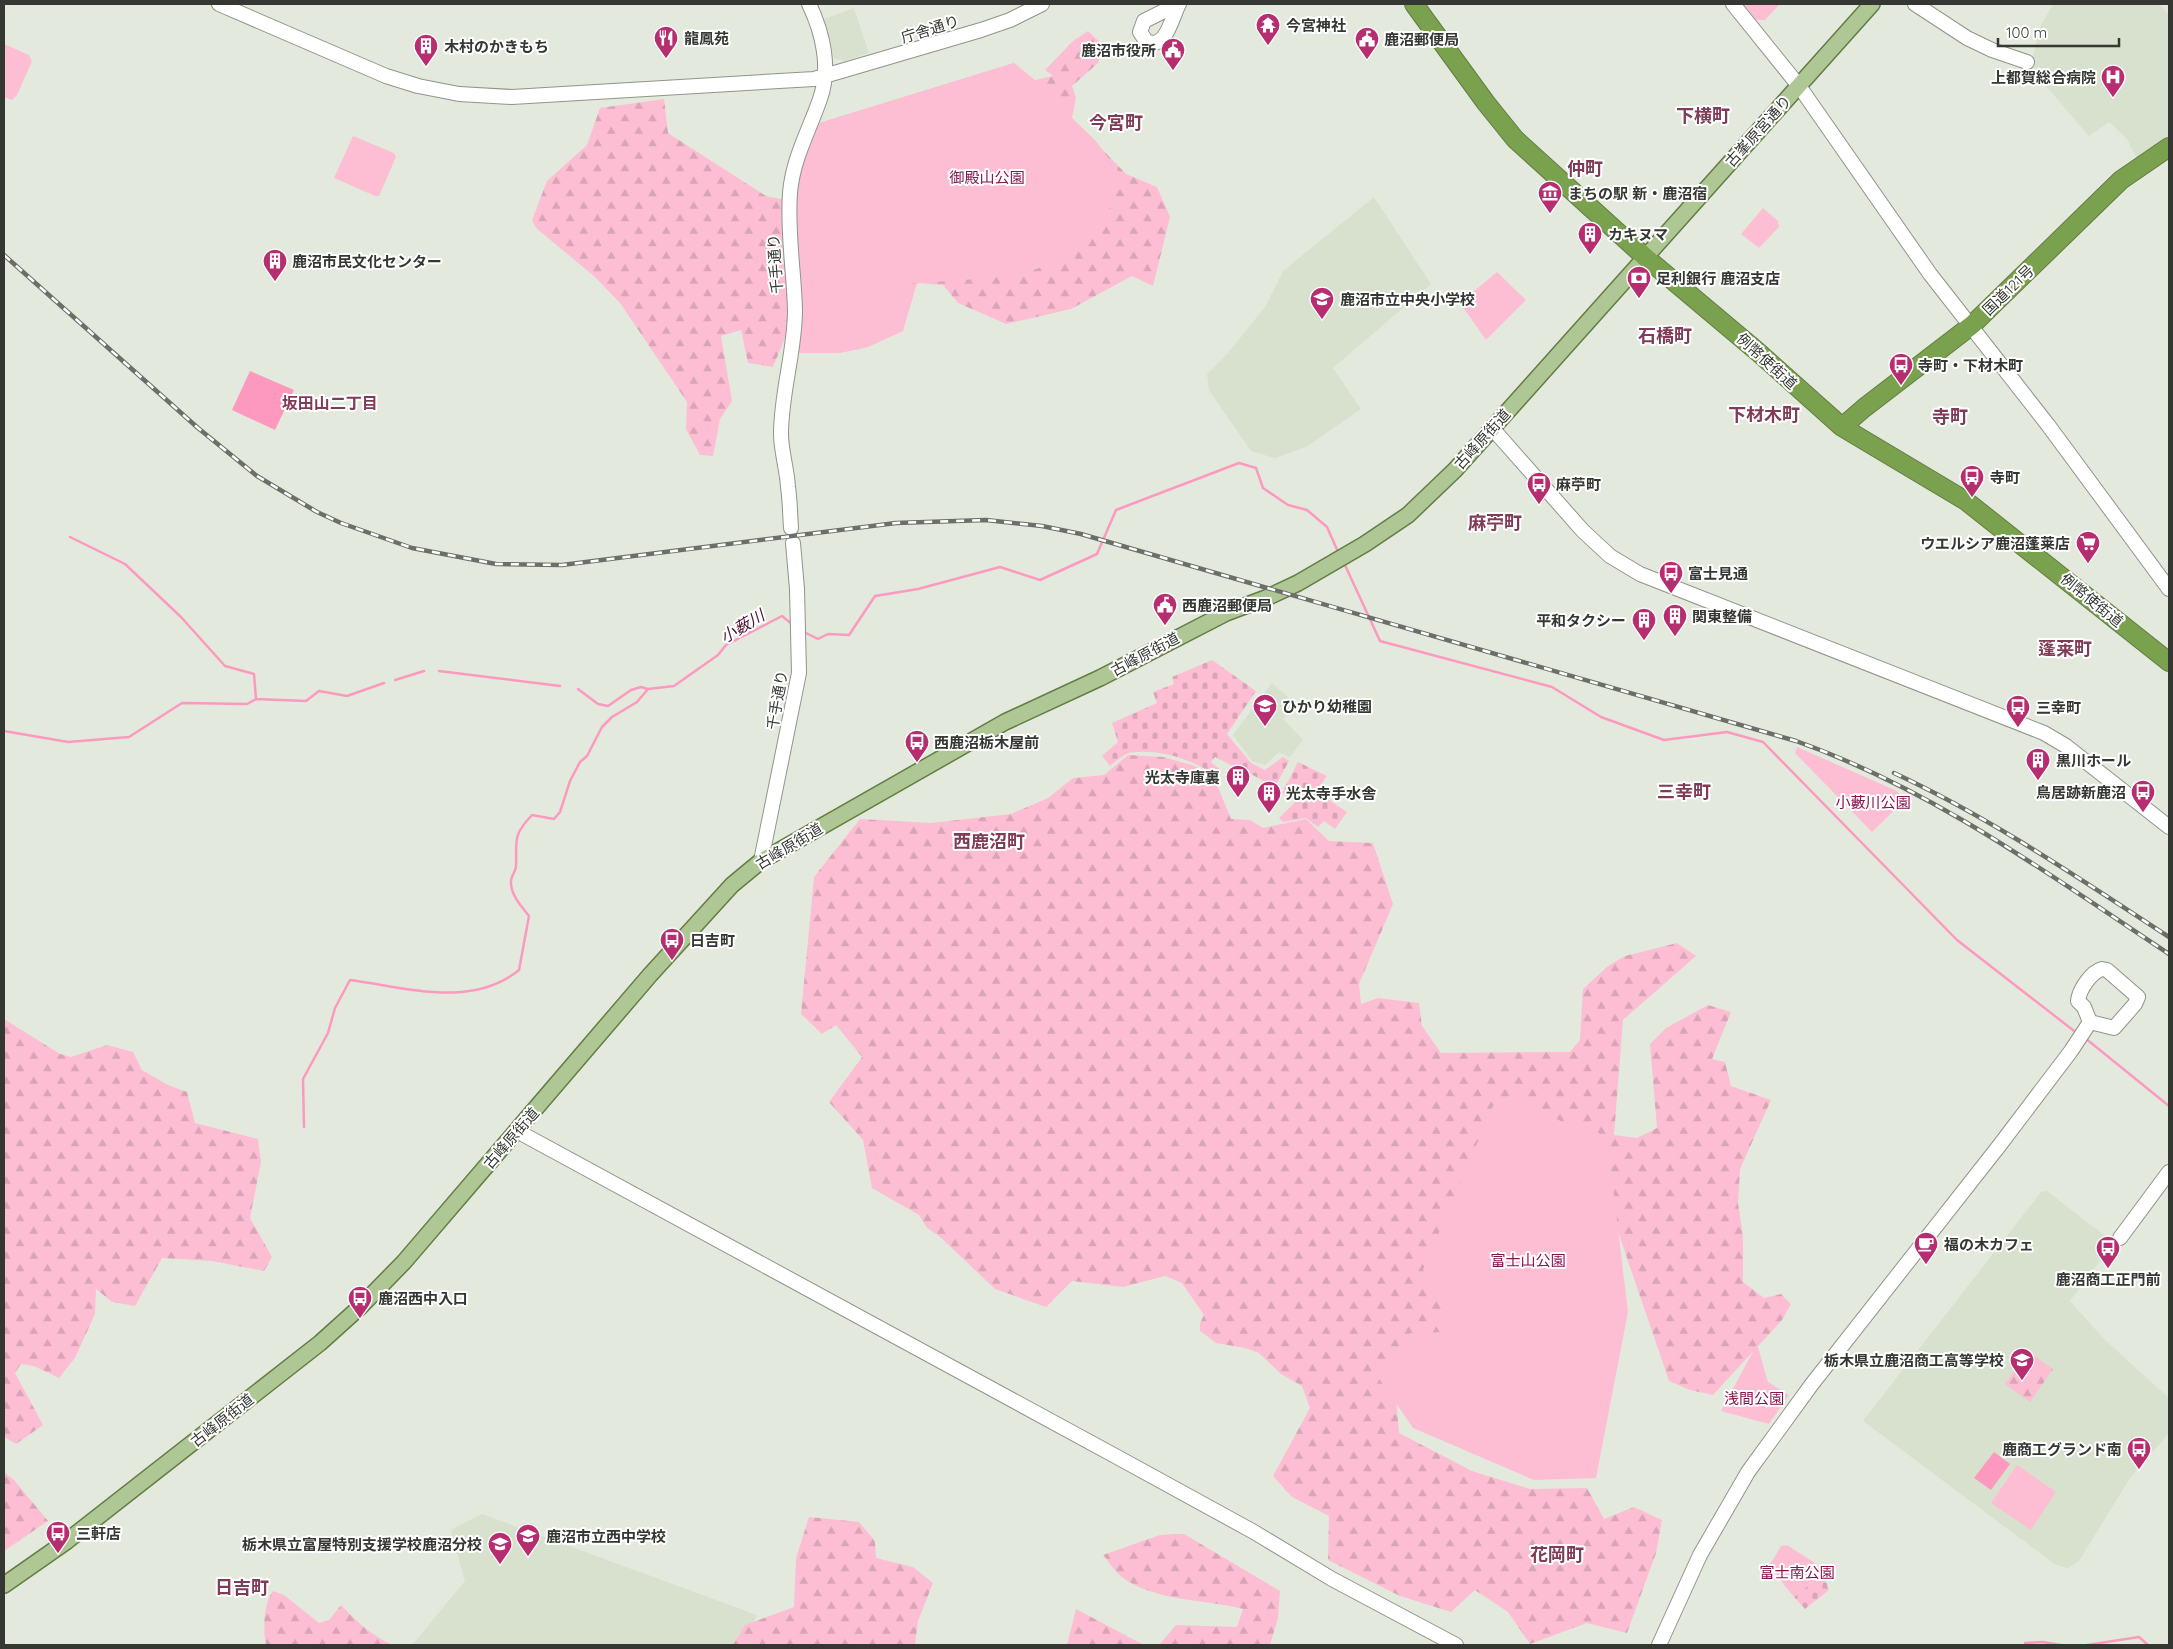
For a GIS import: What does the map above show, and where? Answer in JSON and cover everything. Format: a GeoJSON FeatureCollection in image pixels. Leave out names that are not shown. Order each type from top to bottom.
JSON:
{"type":"FeatureCollection","features":[{"type":"Feature","properties":{"kind":"highway","name":"例幣使街道"},"geometry":{"type":"LineString","coordinates":[[1414,4],[1490,109],[1515,139],[1645,257],[1758,352],[1842,427],[1966,501],[2169,662]]}},
{"type":"Feature","properties":{"kind":"highway","name":"国道121号"},"geometry":{"type":"LineString","coordinates":[[1842,427],[1972,325],[2121,180],[2169,147]]}},
{"type":"Feature","properties":{"kind":"main road","name":"古峯原宮通り"},"geometry":{"type":"LineString","coordinates":[[1645,257],[1872,4]]}},
{"type":"Feature","properties":{"kind":"main road","name":"古峰原街道"},"geometry":{"type":"LineString","coordinates":[[4,1585],[67,1541],[341,1325],[404,1262],[658,967],[732,885],[761,861],[1005,722],[1100,678],[1226,613],[1266,598],[1298,583],[1364,544],[1423,502],[1645,257]]}},
{"type":"Feature","properties":{"kind":"street","name":"庁舎通り"},"geometry":{"type":"LineString","coordinates":[[220,4],[386,76],[458,94],[528,96],[824,77],[1010,20],[1042,4]]}},
{"type":"Feature","properties":{"kind":"street","name":"千手通り"},"geometry":{"type":"LineString","coordinates":[[791,528],[789,489],[781,435],[783,401],[793,346],[794,309],[788,218],[794,166],[820,98],[824,77],[824,44],[809,4]]}},
{"type":"Feature","properties":{"kind":"street"},"geometry":{"type":"LineString","coordinates":[[1733,4],[1799,86],[1930,274],[1972,325],[2169,589]]}},
{"type":"Feature","properties":{"kind":"street"},"geometry":{"type":"LineString","coordinates":[[1915,4],[1940,22],[1983,46],[2027,62]]}},
{"type":"Feature","properties":{"kind":"street"},"geometry":{"type":"LineString","coordinates":[[1492,428],[1583,531],[1600,548],[1630,569],[1651,580],[1709,603],[2044,733],[2074,753],[2169,827]]}},
{"type":"Feature","properties":{"kind":"street","name":"千手通り"},"geometry":{"type":"LineString","coordinates":[[761,861],[799,673],[797,590],[793,543]]}},
{"type":"Feature","properties":{"kind":"street"},"geometry":{"type":"LineString","coordinates":[[2078,999],[2080,992],[2096,972],[2102,969],[2107,970],[2138,997],[2135,1004],[2114,1028],[2088,1025]]}},
{"type":"Feature","properties":{"kind":"street"},"geometry":{"type":"LineString","coordinates":[[2078,999],[2108,1023],[2120,1023]]}},
{"type":"Feature","properties":{"kind":"street"},"geometry":{"type":"LineString","coordinates":[[1659,1645],[1700,1555],[1748,1472],[1794,1408],[1999,1146],[2088,1025],[2084,1007],[2078,999]]}},
{"type":"Feature","properties":{"kind":"street"},"geometry":{"type":"LineString","coordinates":[[517,1131],[1143,1471],[1254,1532],[1332,1579],[1456,1645]]}},
{"type":"Feature","properties":{"kind":"street"},"geometry":{"type":"LineString","coordinates":[[2120,1238],[2169,1172]]}},
{"type":"Feature","properties":{"kind":"shaded area","name":"上都賀総合病院"},"geometry":{"type":"Polygon","coordinates":[[[2053,4],[2159,4],[2169,15],[2169,136],[2137,159],[2127,139],[2109,122],[2089,136],[2035,73],[2033,58],[2039,29],[2053,4]]]}},
{"type":"Feature","properties":{"kind":"shaded area"},"geometry":{"type":"Polygon","coordinates":[[[854,8],[869,53],[845,61],[834,58],[824,19],[854,8]]]}},
{"type":"Feature","properties":{"kind":"shaded area","name":"鹿沼市立中央小学校"},"geometry":{"type":"Polygon","coordinates":[[[1374,197],[1431,284],[1333,368],[1361,409],[1306,447],[1275,458],[1251,451],[1209,390],[1207,374],[1227,354],[1265,307],[1283,271],[1374,197]]]}},
{"type":"Feature","properties":{"kind":"shaded area"},"geometry":{"type":"Polygon","coordinates":[[[250,371],[294,390],[275,430],[232,410],[250,371]]]}},
{"type":"Feature","properties":{"kind":"shaded area","name":"ひかり幼稚園"},"geometry":{"type":"Polygon","coordinates":[[[1272,683],[1296,704],[1283,719],[1303,740],[1290,757],[1279,752],[1265,765],[1252,761],[1233,735],[1272,683]]]}},
{"type":"Feature","properties":{"kind":"shaded area","name":"栃木県立鹿沼商工高等学校"},"geometry":{"type":"Polygon","coordinates":[[[2047,1191],[2105,1236],[2108,1250],[2070,1301],[2105,1340],[2169,1398],[2169,1433],[2130,1478],[2079,1561],[2068,1568],[2056,1565],[1863,1421],[2041,1192],[2047,1191]]]}},
{"type":"Feature","properties":{"kind":"shaded area"},"geometry":{"type":"Polygon","coordinates":[[[1994,1452],[2010,1464],[1991,1490],[1974,1478],[1994,1452]]]}},
{"type":"Feature","properties":{"kind":"shaded area","name":"鹿沼市立西中学校"},"geometry":{"type":"Polygon","coordinates":[[[482,1514],[757,1615],[742,1645],[413,1644],[465,1581],[451,1532],[454,1528],[482,1514]]]}},
{"type":"Feature","properties":{"kind":"green space"},"geometry":{"type":"Polygon","coordinates":[[[1744,4],[1780,4],[1765,20],[1756,20],[1744,4]]]}},
{"type":"Feature","properties":{"kind":"green space"},"geometry":{"type":"Polygon","coordinates":[[[1088,31],[1104,46],[1098,63],[1072,86],[1076,98],[1072,118],[1126,174],[1157,187],[1170,217],[1153,286],[1132,276],[1071,309],[1006,324],[958,303],[943,285],[917,283],[903,331],[864,348],[839,353],[797,353],[785,338],[773,367],[748,363],[741,330],[721,336],[732,401],[720,419],[713,456],[700,455],[686,429],[687,402],[620,303],[595,277],[536,228],[532,220],[547,181],[587,145],[600,108],[664,99],[668,133],[766,196],[780,199],[790,195],[816,124],[1014,63],[1035,80],[1053,76],[1045,70],[1073,41],[1088,31]]]}},
{"type":"Feature","properties":{"kind":"green space"},"geometry":{"type":"Polygon","coordinates":[[[4,44],[29,55],[32,61],[17,95],[12,100],[4,97],[4,44]]]}},
{"type":"Feature","properties":{"kind":"green space","name":"御殿山公園"},"geometry":{"type":"Polygon","coordinates":[[[1014,63],[1095,140],[1119,172],[1113,203],[1096,227],[1056,262],[1016,276],[908,284],[903,331],[868,347],[839,353],[797,353],[793,230],[801,153],[816,124],[1014,63]]]}},
{"type":"Feature","properties":{"kind":"green space"},"geometry":{"type":"Polygon","coordinates":[[[353,136],[394,153],[396,157],[379,196],[334,178],[353,136]]]}},
{"type":"Feature","properties":{"kind":"green space"},"geometry":{"type":"Polygon","coordinates":[[[1763,208],[1778,221],[1779,227],[1759,248],[1741,234],[1763,208]]]}},
{"type":"Feature","properties":{"kind":"green space"},"geometry":{"type":"Polygon","coordinates":[[[1497,272],[1526,300],[1486,340],[1460,303],[1497,272]]]}},
{"type":"Feature","properties":{"kind":"green space"},"geometry":{"type":"Polygon","coordinates":[[[1212,660],[1256,691],[1227,734],[1251,763],[1265,770],[1283,757],[1289,761],[1275,787],[1249,773],[1245,776],[1235,767],[1215,757],[1211,762],[1222,771],[1218,777],[1198,765],[1176,757],[1152,752],[1129,753],[1110,766],[1102,756],[1118,742],[1112,723],[1157,703],[1153,692],[1174,684],[1172,677],[1212,660]]]}},
{"type":"Feature","properties":{"kind":"green space","name":"小藪川公園"},"geometry":{"type":"Polygon","coordinates":[[[1797,747],[1897,791],[1905,800],[1872,832],[1795,753],[1797,747]]]}},
{"type":"Feature","properties":{"kind":"green space"},"geometry":{"type":"Polygon","coordinates":[[[1128,755],[1163,757],[1195,766],[1214,777],[1231,819],[1250,820],[1263,828],[1306,819],[1329,841],[1373,843],[1393,904],[1359,984],[1361,1004],[1378,998],[1419,1003],[1422,1026],[1441,1053],[1570,1052],[1580,1040],[1583,989],[1608,966],[1625,956],[1677,943],[1696,956],[1623,1020],[1614,1135],[1637,1138],[1657,1128],[1650,1044],[1666,1028],[1708,1005],[1731,1012],[1712,1059],[1725,1062],[1731,1086],[1771,1100],[1740,1169],[1738,1203],[1743,1237],[1743,1282],[1764,1298],[1781,1294],[1791,1304],[1782,1320],[1713,1395],[1690,1390],[1669,1381],[1614,1220],[1451,1340],[1394,1373],[1399,1433],[1472,1471],[1530,1489],[1587,1488],[1604,1519],[1634,1507],[1662,1520],[1656,1553],[1627,1633],[1587,1623],[1530,1644],[1508,1612],[1475,1590],[1451,1612],[1400,1596],[1328,1560],[1329,1516],[1292,1497],[1273,1476],[1310,1408],[1302,1386],[1281,1374],[1259,1353],[1245,1348],[1216,1343],[1200,1331],[1200,1323],[1204,1315],[1182,1283],[1165,1276],[1123,1287],[1072,1281],[1046,1307],[995,1289],[939,1236],[927,1228],[919,1215],[872,1188],[863,1140],[829,1102],[862,1057],[836,1025],[822,1034],[801,1014],[814,877],[860,819],[931,823],[1011,814],[1048,798],[1073,778],[1104,775],[1128,755]]]}},
{"type":"Feature","properties":{"kind":"green space"},"geometry":{"type":"Polygon","coordinates":[[[1298,762],[1327,776],[1316,791],[1347,812],[1335,829],[1324,821],[1318,827],[1306,818],[1283,822],[1279,818],[1295,802],[1282,793],[1298,762]]]}},
{"type":"Feature","properties":{"kind":"green space"},"geometry":{"type":"Polygon","coordinates":[[[4,1019],[60,1054],[71,1057],[107,1045],[133,1052],[142,1070],[168,1085],[187,1092],[195,1123],[258,1139],[261,1162],[250,1218],[272,1257],[264,1271],[212,1261],[162,1258],[135,1306],[112,1302],[96,1289],[95,1314],[75,1358],[59,1378],[34,1366],[21,1364],[15,1373],[43,1425],[16,1444],[4,1437],[4,1019]]]}},
{"type":"Feature","properties":{"kind":"green space","name":"富士山公園"},"geometry":{"type":"Polygon","coordinates":[[[1511,1095],[1572,1127],[1589,1129],[1603,1135],[1609,1153],[1628,1312],[1596,1478],[1534,1480],[1413,1428],[1375,1373],[1410,1333],[1442,1332],[1445,1303],[1423,1270],[1493,1106],[1511,1095]]]}},
{"type":"Feature","properties":{"kind":"green space","name":"浅間公園"},"geometry":{"type":"Polygon","coordinates":[[[1757,1344],[1768,1382],[1789,1395],[1769,1424],[1721,1411],[1757,1344]]]}},
{"type":"Feature","properties":{"kind":"green space"},"geometry":{"type":"Polygon","coordinates":[[[2031,1354],[2053,1369],[2030,1402],[2005,1384],[2025,1355],[2031,1354]]]}},
{"type":"Feature","properties":{"kind":"green space"},"geometry":{"type":"Polygon","coordinates":[[[2017,1465],[2056,1492],[2031,1530],[1991,1503],[2017,1465]]]}},
{"type":"Feature","properties":{"kind":"green space"},"geometry":{"type":"Polygon","coordinates":[[[4,1472],[14,1480],[48,1521],[4,1551],[4,1472]]]}},
{"type":"Feature","properties":{"kind":"green space"},"geometry":{"type":"Polygon","coordinates":[[[809,1517],[859,1522],[875,1541],[876,1558],[913,1567],[933,1583],[918,1621],[915,1645],[733,1645],[745,1625],[794,1607],[796,1558],[809,1517]]]}},
{"type":"Feature","properties":{"kind":"green space"},"geometry":{"type":"Polygon","coordinates":[[[1184,1534],[1280,1591],[1278,1618],[1270,1645],[1159,1645],[1176,1625],[1237,1627],[1243,1609],[1151,1592],[1123,1578],[1103,1555],[1160,1535],[1184,1534]]]}},
{"type":"Feature","properties":{"kind":"green space","name":"富士南公園"},"geometry":{"type":"Polygon","coordinates":[[[1787,1545],[1815,1563],[1823,1573],[1794,1597],[1769,1566],[1781,1546],[1787,1545]]]}},
{"type":"Feature","properties":{"kind":"green space"},"geometry":{"type":"Polygon","coordinates":[[[1823,1573],[1829,1590],[1805,1609],[1794,1597],[1823,1573]]]}},
{"type":"Feature","properties":{"kind":"green space"},"geometry":{"type":"Polygon","coordinates":[[[273,1591],[284,1595],[319,1623],[329,1620],[341,1605],[365,1628],[393,1645],[266,1645],[264,1632],[265,1617],[267,1603],[273,1591]]]}},
{"type":"Feature","properties":{"kind":"green space"},"geometry":{"type":"Polygon","coordinates":[[[1076,1609],[1144,1645],[1067,1645],[1076,1609]]]}},
{"type":"Feature","properties":{"kind":"waterway"},"geometry":{"type":"LineString","coordinates":[[802,631],[818,639],[828,634],[849,635],[875,596],[918,589],[1000,567],[1040,580],[1097,554],[1116,510],[1239,463],[1256,468],[1263,488],[1288,505],[1307,510],[1327,527],[1339,554]]}},
{"type":"Feature","properties":{"kind":"waterway"},"geometry":{"type":"LineString","coordinates":[[70,537],[125,564],[181,617],[225,666],[254,674],[256,699]]}},
{"type":"Feature","properties":{"kind":"waterway"},"geometry":{"type":"LineString","coordinates":[[1344,563],[1380,641],[1552,687],[1601,717],[1664,740],[1727,732],[1763,742],[1957,940],[2078,1034]]}},
{"type":"Feature","properties":{"kind":"waterway","name":"小薮川"},"geometry":{"type":"LineString","coordinates":[[578,689],[598,704],[608,706],[631,690],[641,687],[648,689],[674,686],[718,655],[726,645],[782,616],[793,625]]}},
{"type":"Feature","properties":{"kind":"waterway"},"geometry":{"type":"LineString","coordinates":[[395,680],[424,671]]}},
{"type":"Feature","properties":{"kind":"waterway"},"geometry":{"type":"LineString","coordinates":[[439,671],[560,686]]}},
{"type":"Feature","properties":{"kind":"waterway"},"geometry":{"type":"LineString","coordinates":[[4,731],[68,742],[129,737],[182,703],[247,704],[256,699],[306,701],[319,691],[347,696],[384,683]]}},
{"type":"Feature","properties":{"kind":"waterway"},"geometry":{"type":"LineString","coordinates":[[304,1127],[303,1079],[328,1033],[335,1008],[350,980],[415,990],[459,992],[480,989],[500,982],[519,970],[529,916],[517,900],[511,886],[511,879],[516,868],[518,834],[532,815],[554,819],[560,812],[570,781],[580,762],[587,756],[602,727],[612,717],[637,702],[648,689]]}},
{"type":"Feature","properties":{"kind":"waterway"},"geometry":{"type":"LineString","coordinates":[[2085,1038],[2169,1106]]}},
{"type":"Feature","properties":{"kind":"waterway"},"geometry":{"type":"LineString","coordinates":[[2087,1645],[2139,1637],[2148,1645]]}},
{"type":"Feature","properties":{"kind":"waterway"},"geometry":{"type":"LineString","coordinates":[[2025,1643],[2043,1642],[2061,1645]]}},
{"type":"Feature","properties":{"kind":"railway"},"geometry":{"type":"LineString","coordinates":[[4,255],[198,428],[257,476],[317,512],[341,523],[412,548],[496,564],[562,565],[896,523],[986,520],[1042,526],[1081,534],[1796,741],[1847,761],[1943,809],[2034,864],[2169,954]]}},
{"type":"Feature","properties":{"kind":"railway"},"geometry":{"type":"LineString","coordinates":[[1894,773],[2000,829],[2169,937]]}},
{"type":"Feature","properties":{"kind":"place","name":"今宮神社"},"geometry":{"type":"Point","coordinates":[1268,46]}},
{"type":"Feature","properties":{"kind":"place","name":"龍鳳苑"},"geometry":{"type":"Point","coordinates":[666,59]}},
{"type":"Feature","properties":{"kind":"place","name":"鹿沼郵便局"},"geometry":{"type":"Point","coordinates":[1367,60]}},
{"type":"Feature","properties":{"kind":"place","name":"木村のかきもち"},"geometry":{"type":"Point","coordinates":[426,67]}},
{"type":"Feature","properties":{"kind":"place","name":"鹿沼市役所"},"geometry":{"type":"Point","coordinates":[1173,71]}},
{"type":"Feature","properties":{"kind":"place","name":"上都賀総合病院"},"geometry":{"type":"Point","coordinates":[2113,98]}},
{"type":"Feature","properties":{"kind":"place","name":"まちの駅 新・鹿沼宿"},"geometry":{"type":"Point","coordinates":[1550,214]}},
{"type":"Feature","properties":{"kind":"place","name":"カキヌマ"},"geometry":{"type":"Point","coordinates":[1590,255]}},
{"type":"Feature","properties":{"kind":"place","name":"鹿沼市民文化センター"},"geometry":{"type":"Point","coordinates":[275,282]}},
{"type":"Feature","properties":{"kind":"place","name":"足利銀行 鹿沼支店"},"geometry":{"type":"Point","coordinates":[1639,299]}},
{"type":"Feature","properties":{"kind":"place","name":"鹿沼市立中央小学校"},"geometry":{"type":"Point","coordinates":[1322,320]}},
{"type":"Feature","properties":{"kind":"place","name":"寺町・下材木町"},"geometry":{"type":"Point","coordinates":[1901,386]}},
{"type":"Feature","properties":{"kind":"place","name":"寺町"},"geometry":{"type":"Point","coordinates":[1972,498]}},
{"type":"Feature","properties":{"kind":"place","name":"麻苧町"},"geometry":{"type":"Point","coordinates":[1539,505]}},
{"type":"Feature","properties":{"kind":"place","name":"ウエルシア鹿沼蓬莱店"},"geometry":{"type":"Point","coordinates":[2088,564]}},
{"type":"Feature","properties":{"kind":"place","name":"富士見通"},"geometry":{"type":"Point","coordinates":[1671,594]}},
{"type":"Feature","properties":{"kind":"place","name":"西鹿沼郵便局"},"geometry":{"type":"Point","coordinates":[1165,626]}},
{"type":"Feature","properties":{"kind":"place","name":"関東整備"},"geometry":{"type":"Point","coordinates":[1675,637]}},
{"type":"Feature","properties":{"kind":"place","name":"平和タクシー"},"geometry":{"type":"Point","coordinates":[1644,641]}},
{"type":"Feature","properties":{"kind":"place","name":"ひかり幼稚園"},"geometry":{"type":"Point","coordinates":[1265,727]}},
{"type":"Feature","properties":{"kind":"place","name":"三幸町"},"geometry":{"type":"Point","coordinates":[2018,728]}},
{"type":"Feature","properties":{"kind":"place","name":"西鹿沼栃木屋前"},"geometry":{"type":"Point","coordinates":[917,763]}},
{"type":"Feature","properties":{"kind":"place","name":"黒川ホール"},"geometry":{"type":"Point","coordinates":[2038,781]}},
{"type":"Feature","properties":{"kind":"place","name":"光太寺庫裏"},"geometry":{"type":"Point","coordinates":[1238,798]}},
{"type":"Feature","properties":{"kind":"place","name":"鳥居跡新鹿沼"},"geometry":{"type":"Point","coordinates":[2143,813]}},
{"type":"Feature","properties":{"kind":"place","name":"光太寺手水舎"},"geometry":{"type":"Point","coordinates":[1269,814]}},
{"type":"Feature","properties":{"kind":"place","name":"日吉町"},"geometry":{"type":"Point","coordinates":[672,961]}},
{"type":"Feature","properties":{"kind":"place","name":"福の木カフェ"},"geometry":{"type":"Point","coordinates":[1926,1265]}},
{"type":"Feature","properties":{"kind":"place","name":"鹿沼商工正門前"},"geometry":{"type":"Point","coordinates":[2108,1269]}},
{"type":"Feature","properties":{"kind":"place","name":"鹿沼西中入口"},"geometry":{"type":"Point","coordinates":[360,1319]}},
{"type":"Feature","properties":{"kind":"place","name":"栃木県立鹿沼商工高等学校"},"geometry":{"type":"Point","coordinates":[2022,1381]}},
{"type":"Feature","properties":{"kind":"place","name":"鹿商工グランド南"},"geometry":{"type":"Point","coordinates":[2139,1470]}},
{"type":"Feature","properties":{"kind":"place","name":"三軒店"},"geometry":{"type":"Point","coordinates":[58,1554]}},
{"type":"Feature","properties":{"kind":"place","name":"鹿沼市立西中学校"},"geometry":{"type":"Point","coordinates":[528,1557]}},
{"type":"Feature","properties":{"kind":"place","name":"栃木県立富屋特別支援学校鹿沼分校"},"geometry":{"type":"Point","coordinates":[500,1565]}},
{"type":"Feature","properties":{"kind":"district","name":"下横町"},"geometry":{"type":"Point","coordinates":[1703,115]}},
{"type":"Feature","properties":{"kind":"district","name":"今宮町"},"geometry":{"type":"Point","coordinates":[1116,122]}},
{"type":"Feature","properties":{"kind":"district","name":"仲町"},"geometry":{"type":"Point","coordinates":[1585,168]}},
{"type":"Feature","properties":{"kind":"district","name":"石橋町"},"geometry":{"type":"Point","coordinates":[1665,335]}},
{"type":"Feature","properties":{"kind":"district","name":"坂田山二丁目"},"geometry":{"type":"Point","coordinates":[330,403]}},
{"type":"Feature","properties":{"kind":"district","name":"下材木町"},"geometry":{"type":"Point","coordinates":[1764,414]}},
{"type":"Feature","properties":{"kind":"district","name":"寺町"},"geometry":{"type":"Point","coordinates":[1950,416]}},
{"type":"Feature","properties":{"kind":"district","name":"麻苧町"},"geometry":{"type":"Point","coordinates":[1495,522]}},
{"type":"Feature","properties":{"kind":"district","name":"蓬莱町"},"geometry":{"type":"Point","coordinates":[2065,648]}},
{"type":"Feature","properties":{"kind":"district","name":"三幸町"},"geometry":{"type":"Point","coordinates":[1684,791]}},
{"type":"Feature","properties":{"kind":"district","name":"西鹿沼町"},"geometry":{"type":"Point","coordinates":[989,841]}},
{"type":"Feature","properties":{"kind":"district","name":"花岡町"},"geometry":{"type":"Point","coordinates":[1557,1554]}},
{"type":"Feature","properties":{"kind":"district","name":"日吉町"},"geometry":{"type":"Point","coordinates":[242,1587]}}]}
